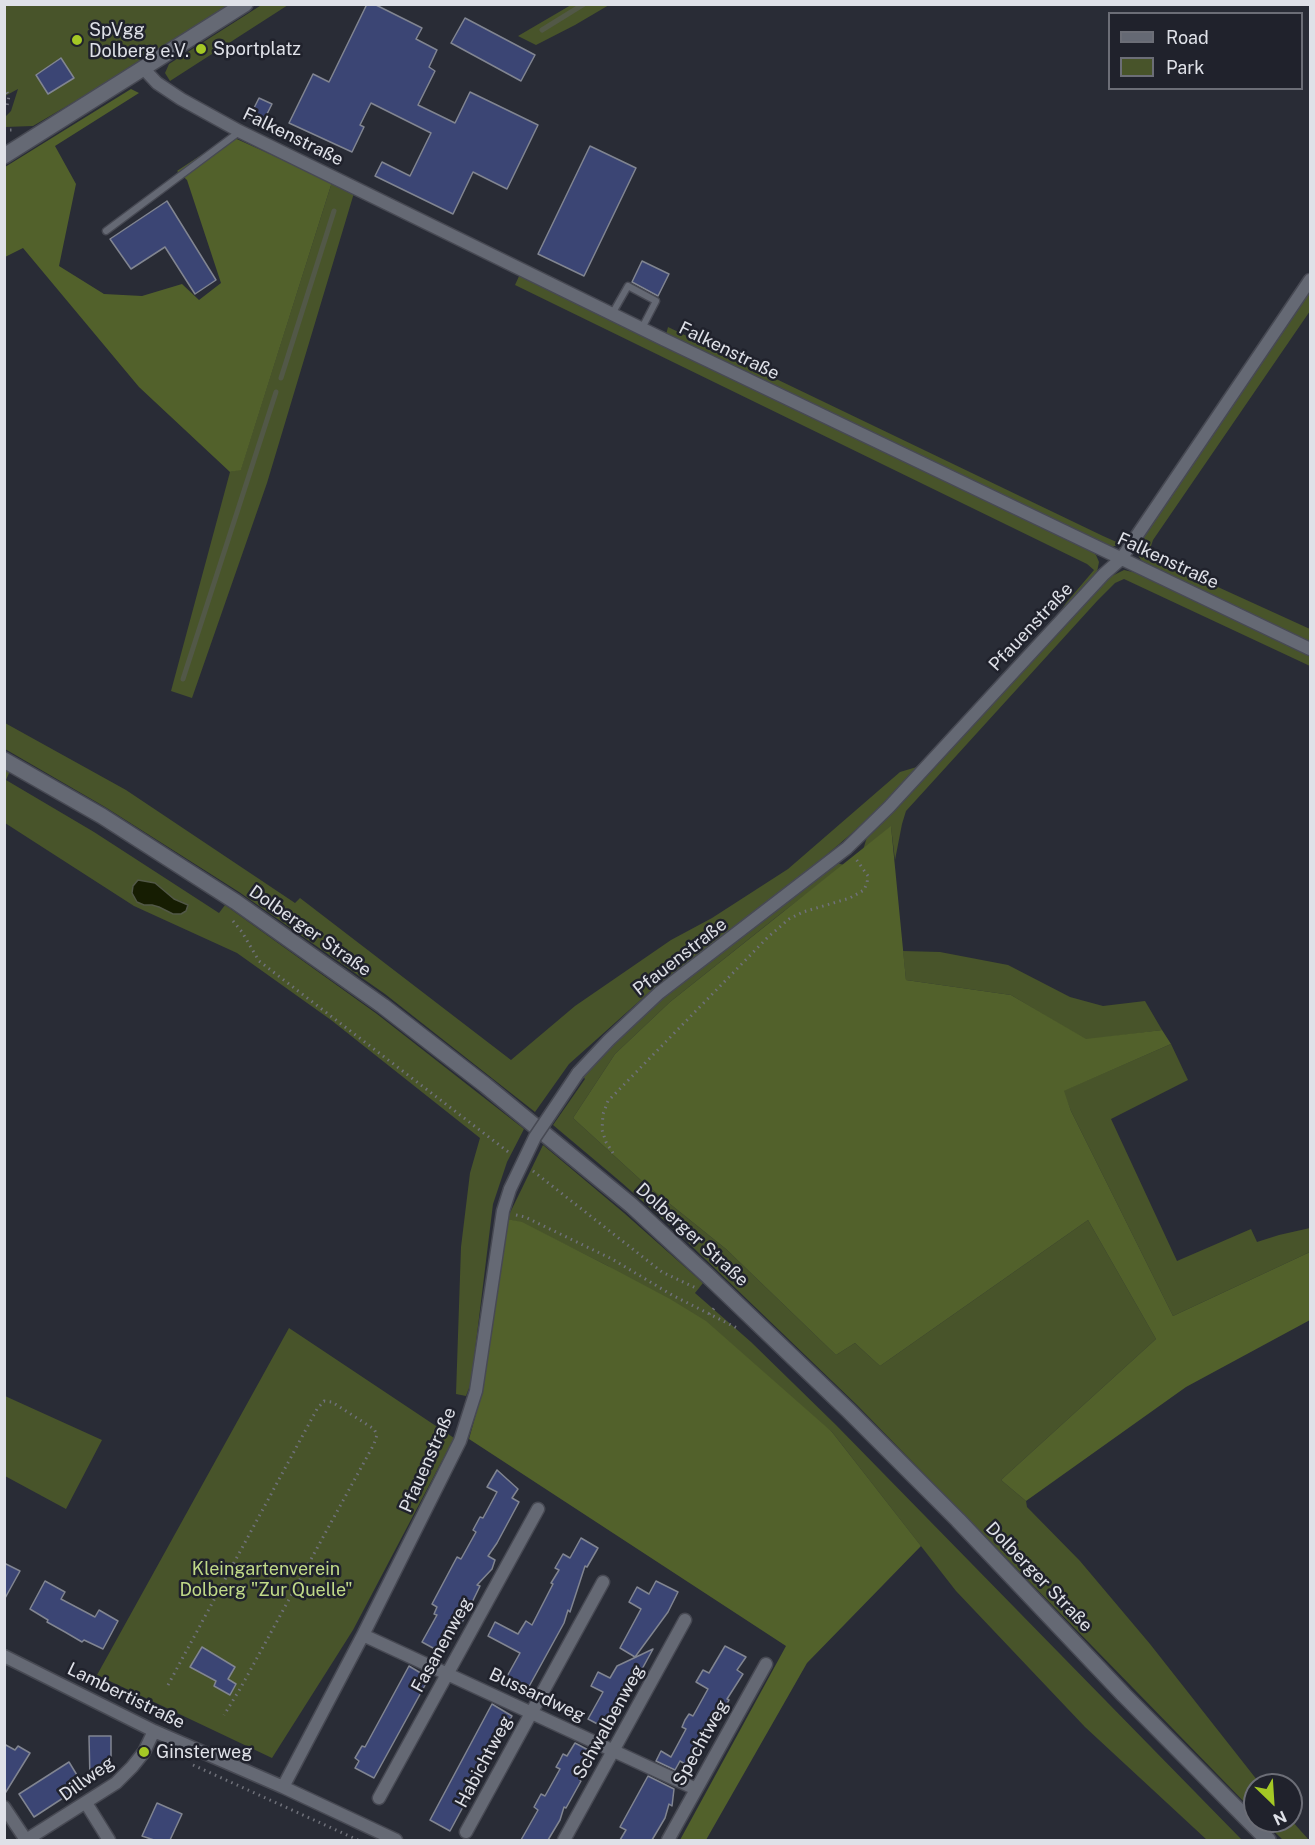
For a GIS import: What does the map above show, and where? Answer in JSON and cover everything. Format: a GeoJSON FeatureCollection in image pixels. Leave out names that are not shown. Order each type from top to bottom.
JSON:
{"type":"FeatureCollection","features":[{"type":"Feature","properties":{"kind":"main road"},"geometry":{"type":"LineString","coordinates":[[4,156],[245,4]]}},
{"type":"Feature","properties":{"kind":"main road","name":"Dolberger Straße"},"geometry":{"type":"LineString","coordinates":[[4,760],[102,816],[236,902],[364,993],[485,1085],[631,1205],[849,1411],[958,1520],[1124,1695],[1268,1840]]}},
{"type":"Feature","properties":{"kind":"street","name":"Falkenstraße"},"geometry":{"type":"LineString","coordinates":[[143,68],[157,83],[181,99],[239,131],[642,329],[1311,649]]}},
{"type":"Feature","properties":{"kind":"street","name":"Pfauenstraße"},"geometry":{"type":"LineString","coordinates":[[283,1787],[363,1635],[460,1441],[476,1391],[503,1211],[510,1189],[535,1137],[578,1073],[659,993],[847,848],[889,807],[1104,574],[1121,559],[1311,280]]}},
{"type":"Feature","properties":{"kind":"street","name":"Fasanenweg"},"geometry":{"type":"LineString","coordinates":[[379,1798],[538,1509]]}},
{"type":"Feature","properties":{"kind":"street","name":"Habichtweg"},"geometry":{"type":"LineString","coordinates":[[466,1833],[603,1582]]}},
{"type":"Feature","properties":{"kind":"street","name":"Schwalbenweg"},"geometry":{"type":"LineString","coordinates":[[564,1840],[686,1620]]}},
{"type":"Feature","properties":{"kind":"street","name":"Bussardweg"},"geometry":{"type":"LineString","coordinates":[[363,1635],[696,1789]]}},
{"type":"Feature","properties":{"kind":"street","name":"Lambertistraße"},"geometry":{"type":"LineString","coordinates":[[4,1656],[154,1731],[283,1787],[396,1840]]}},
{"type":"Feature","properties":{"kind":"street","name":"Spechtweg"},"geometry":{"type":"LineString","coordinates":[[668,1840],[766,1664]]}},
{"type":"Feature","properties":{"kind":"street","name":"Dillweg"},"geometry":{"type":"LineString","coordinates":[[26,1840],[86,1803],[124,1776],[144,1752],[154,1731]]}},
{"type":"Feature","properties":{"kind":"street"},"geometry":{"type":"LineString","coordinates":[[86,1803],[109,1840]]}},
{"type":"Feature","properties":{"kind":"street"},"geometry":{"type":"LineString","coordinates":[[4,1807],[26,1840]]}},
{"type":"Feature","properties":{"kind":"lane"},"geometry":{"type":"LineString","coordinates":[[106,231],[239,131]]}},
{"type":"Feature","properties":{"kind":"lane"},"geometry":{"type":"LineString","coordinates":[[612,314],[628,286],[656,302],[642,329]]}},
{"type":"Feature","properties":{"kind":"path"},"geometry":{"type":"LineString","coordinates":[[4,87],[9,96],[8,106],[4,110]]}},
{"type":"Feature","properties":{"kind":"path"},"geometry":{"type":"LineString","coordinates":[[613,1153],[602,1130],[603,1114],[608,1101],[768,938],[789,920],[803,912],[850,898],[864,890],[868,876],[847,848]]}},
{"type":"Feature","properties":{"kind":"path"},"geometry":{"type":"LineString","coordinates":[[228,915],[242,932],[259,961],[519,1160]]}},
{"type":"Feature","properties":{"kind":"path"},"geometry":{"type":"LineString","coordinates":[[527,1167],[662,1272],[702,1291]]}},
{"type":"Feature","properties":{"kind":"path"},"geometry":{"type":"LineString","coordinates":[[503,1211],[525,1217],[612,1259],[672,1295],[746,1333],[732,1319]]}},
{"type":"Feature","properties":{"kind":"path"},"geometry":{"type":"LineString","coordinates":[[709,1314],[717,1305],[724,1312]]}},
{"type":"Feature","properties":{"kind":"path"},"geometry":{"type":"LineString","coordinates":[[168,1685],[317,1409],[324,1401],[332,1402],[374,1429],[376,1435],[374,1444],[224,1715]]}},
{"type":"Feature","properties":{"kind":"path"},"geometry":{"type":"LineString","coordinates":[[189,1763],[358,1840]]}},
{"type":"Feature","properties":{"kind":"green space"},"geometry":{"type":"Polygon","coordinates":[[[263,4],[288,5],[170,81],[165,73],[169,64],[263,4]]]}},
{"type":"Feature","properties":{"kind":"green space","name":"SpVgg Dolberg e.V."},"geometry":{"type":"Polygon","coordinates":[[[4,5],[229,5],[33,126],[5,127],[5,117],[11,111],[18,89],[5,96],[4,5]]]}},
{"type":"Feature","properties":{"kind":"green space"},"geometry":{"type":"Polygon","coordinates":[[[571,5],[609,5],[536,45],[518,36],[571,5]]]}},
{"type":"Feature","properties":{"kind":"green space"},"geometry":{"type":"Polygon","coordinates":[[[131,89],[139,93],[55,146],[76,184],[59,266],[104,294],[142,296],[182,284],[199,300],[221,283],[187,180],[177,171],[230,136],[332,182],[241,470],[230,472],[139,387],[23,248],[5,257],[5,167],[131,89]]]}},
{"type":"Feature","properties":{"kind":"green space"},"geometry":{"type":"Polygon","coordinates":[[[332,182],[354,193],[267,483],[192,698],[171,691],[230,472],[241,469],[332,182]]]}},
{"type":"Feature","properties":{"kind":"green space"},"geometry":{"type":"Polygon","coordinates":[[[520,274],[1090,550],[1099,562],[1096,577],[1054,621],[1094,570],[1087,564],[515,285],[520,274]]]}},
{"type":"Feature","properties":{"kind":"green space"},"geometry":{"type":"Polygon","coordinates":[[[1310,288],[1310,311],[1153,540],[1150,549],[1152,556],[1163,562],[1310,629],[1310,644],[1144,564],[1137,549],[1142,536],[1310,288]]]}},
{"type":"Feature","properties":{"kind":"green space"},"geometry":{"type":"Polygon","coordinates":[[[668,327],[1121,544],[1112,547],[1105,546],[666,335],[668,327]]]}},
{"type":"Feature","properties":{"kind":"green space"},"geometry":{"type":"Polygon","coordinates":[[[1124,570],[1137,573],[1310,655],[1310,666],[1124,579],[1115,583],[1098,600],[906,811],[895,860],[891,827],[863,850],[867,837],[1106,579],[1124,570]]]}},
{"type":"Feature","properties":{"kind":"green space"},"geometry":{"type":"Polygon","coordinates":[[[5,723],[126,790],[295,903],[300,898],[511,1060],[575,1006],[671,940],[712,918],[788,869],[900,772],[920,766],[866,821],[837,846],[789,886],[654,988],[569,1064],[535,1112],[385,994],[239,892],[105,807],[5,749],[5,723]]]}},
{"type":"Feature","properties":{"kind":"green space"},"geometry":{"type":"Polygon","coordinates":[[[4,768],[10,771],[6,780],[94,832],[219,913],[225,905],[377,1014],[524,1129],[507,1162],[493,1204],[471,1383],[466,1396],[456,1394],[461,1247],[470,1173],[480,1138],[331,1020],[237,953],[134,906],[5,823],[4,768]],[[155,883],[133,886],[132,893],[137,902],[159,907],[173,914],[183,902],[174,899],[155,883]]]}},
{"type":"Feature","properties":{"kind":"green space"},"geometry":{"type":"Polygon","coordinates":[[[891,826],[906,980],[1011,995],[1086,1039],[1162,1030],[1171,1044],[1064,1091],[1071,1111],[1173,1316],[1310,1252],[1310,1320],[1186,1387],[1026,1501],[1001,1480],[1156,1339],[1088,1220],[880,1366],[855,1343],[836,1355],[726,1249],[644,1183],[573,1118],[615,1054],[670,1002],[891,826]]]}},
{"type":"Feature","properties":{"kind":"green space"},"geometry":{"type":"Polygon","coordinates":[[[837,863],[844,865],[670,1002],[615,1054],[573,1118],[644,1183],[726,1249],[836,1355],[855,1343],[880,1366],[1088,1220],[1156,1339],[1001,1480],[1026,1501],[1027,1507],[1080,1561],[1150,1644],[1252,1773],[1243,1773],[1243,1801],[857,1405],[677,1232],[553,1125],[585,1079],[582,1075],[640,1017],[701,967],[837,863]]]}},
{"type":"Feature","properties":{"kind":"green space"},"geometry":{"type":"Polygon","coordinates":[[[903,951],[940,952],[1008,965],[1070,997],[1103,1006],[1145,1001],[1162,1030],[1086,1040],[1011,995],[906,980],[903,951]]]}},
{"type":"Feature","properties":{"kind":"green space"},"geometry":{"type":"Polygon","coordinates":[[[1171,1044],[1188,1080],[1111,1119],[1177,1261],[1251,1229],[1257,1242],[1310,1228],[1310,1252],[1173,1316],[1063,1091],[1171,1044]]]}},
{"type":"Feature","properties":{"kind":"green space"},"geometry":{"type":"Polygon","coordinates":[[[543,1145],[703,1283],[695,1293],[751,1342],[836,1425],[1242,1840],[1207,1840],[1085,1727],[956,1591],[832,1432],[608,1266],[522,1223],[507,1219],[543,1145]]]}},
{"type":"Feature","properties":{"kind":"green space"},"geometry":{"type":"Polygon","coordinates":[[[507,1219],[522,1222],[608,1266],[706,1321],[832,1432],[921,1546],[807,1663],[706,1840],[680,1840],[786,1646],[469,1439],[482,1392],[507,1219]]]}},
{"type":"Feature","properties":{"kind":"green space","name":"Kleingartenverein Dolberg \"Zur Quelle\""},"geometry":{"type":"Polygon","coordinates":[[[289,1328],[454,1438],[353,1630],[272,1758],[97,1675],[289,1328]]]}},
{"type":"Feature","properties":{"kind":"green space"},"geometry":{"type":"Polygon","coordinates":[[[5,1396],[102,1440],[66,1509],[5,1476],[5,1396]]]}},
{"type":"Feature","properties":{"kind":"green space"},"geometry":{"type":"Polygon","coordinates":[[[1276,1833],[1303,1833],[1309,1840],[1283,1840],[1276,1833]]]}},
{"type":"Feature","properties":{"kind":"shaded area"},"geometry":{"type":"Polygon","coordinates":[[[138,880],[155,883],[174,899],[188,905],[186,911],[173,914],[159,907],[137,902],[132,893],[133,886],[138,880]]]}},
{"type":"Feature","properties":{"kind":"building"},"geometry":{"type":"Polygon","coordinates":[[[367,4],[374,4],[422,28],[416,39],[437,50],[429,67],[435,71],[418,105],[455,123],[470,92],[538,125],[507,189],[473,172],[453,214],[375,176],[382,162],[410,176],[431,133],[371,103],[360,125],[364,127],[352,152],[289,123],[313,74],[329,82],[367,4]]]}},
{"type":"Feature","properties":{"kind":"building"},"geometry":{"type":"Polygon","coordinates":[[[465,18],[535,55],[521,81],[451,43],[465,18]]]}},
{"type":"Feature","properties":{"kind":"building"},"geometry":{"type":"Polygon","coordinates":[[[61,58],[74,78],[48,94],[36,75],[61,58]]]}},
{"type":"Feature","properties":{"kind":"building"},"geometry":{"type":"Polygon","coordinates":[[[259,98],[272,104],[262,124],[249,118],[259,98]]]}},
{"type":"Feature","properties":{"kind":"building"},"geometry":{"type":"Polygon","coordinates":[[[590,146],[636,168],[584,276],[538,254],[590,146]]]}},
{"type":"Feature","properties":{"kind":"building"},"geometry":{"type":"Polygon","coordinates":[[[167,201],[216,280],[195,294],[165,247],[131,269],[110,239],[167,201]]]}},
{"type":"Feature","properties":{"kind":"building"},"geometry":{"type":"Polygon","coordinates":[[[642,261],[669,274],[658,296],[632,282],[642,261]]]}},
{"type":"Feature","properties":{"kind":"building"},"geometry":{"type":"Polygon","coordinates":[[[497,1470],[518,1489],[512,1498],[519,1502],[488,1556],[495,1560],[492,1569],[477,1585],[480,1586],[444,1654],[422,1642],[437,1615],[434,1614],[437,1607],[432,1604],[457,1557],[461,1559],[476,1532],[473,1530],[480,1517],[483,1518],[497,1492],[487,1487],[497,1470]]]}},
{"type":"Feature","properties":{"kind":"building"},"geometry":{"type":"Polygon","coordinates":[[[581,1538],[598,1548],[587,1567],[585,1566],[570,1612],[568,1610],[564,1623],[526,1692],[505,1680],[520,1653],[488,1636],[495,1622],[518,1634],[526,1621],[532,1625],[559,1570],[555,1568],[563,1554],[570,1558],[581,1538]]]}},
{"type":"Feature","properties":{"kind":"building"},"geometry":{"type":"Polygon","coordinates":[[[4,1563],[20,1571],[4,1600],[4,1563]]]}},
{"type":"Feature","properties":{"kind":"building"},"geometry":{"type":"Polygon","coordinates":[[[45,1581],[65,1592],[61,1599],[95,1617],[99,1610],[118,1621],[103,1649],[84,1640],[82,1642],[47,1622],[48,1620],[30,1609],[45,1581]]]}},
{"type":"Feature","properties":{"kind":"building"},"geometry":{"type":"Polygon","coordinates":[[[656,1581],[678,1592],[668,1612],[635,1657],[620,1648],[641,1609],[629,1602],[637,1587],[649,1594],[656,1581]]]}},
{"type":"Feature","properties":{"kind":"building"},"geometry":{"type":"Polygon","coordinates":[[[725,1646],[746,1657],[737,1670],[743,1674],[727,1699],[729,1700],[714,1728],[712,1726],[692,1768],[680,1761],[675,1770],[656,1761],[661,1751],[671,1757],[686,1729],[682,1727],[685,1720],[689,1714],[693,1716],[708,1689],[696,1682],[703,1670],[709,1673],[725,1646]]]}},
{"type":"Feature","properties":{"kind":"building"},"geometry":{"type":"Polygon","coordinates":[[[202,1647],[235,1667],[228,1679],[236,1684],[230,1695],[214,1686],[216,1681],[190,1667],[202,1647]]]}},
{"type":"Feature","properties":{"kind":"building"},"geometry":{"type":"Polygon","coordinates":[[[653,1649],[622,1702],[624,1703],[609,1730],[588,1719],[603,1692],[591,1686],[598,1672],[610,1678],[617,1666],[653,1649]]]}},
{"type":"Feature","properties":{"kind":"building"},"geometry":{"type":"Polygon","coordinates":[[[409,1666],[429,1678],[374,1778],[355,1768],[359,1761],[355,1758],[362,1746],[365,1747],[409,1666]]]}},
{"type":"Feature","properties":{"kind":"building"},"geometry":{"type":"Polygon","coordinates":[[[492,1704],[512,1716],[450,1831],[430,1820],[492,1704]]]}},
{"type":"Feature","properties":{"kind":"building"},"geometry":{"type":"Polygon","coordinates":[[[89,1736],[111,1736],[111,1766],[90,1780],[89,1736]]]}},
{"type":"Feature","properties":{"kind":"building"},"geometry":{"type":"Polygon","coordinates":[[[575,1743],[596,1754],[587,1766],[589,1767],[566,1808],[564,1807],[560,1820],[548,1840],[521,1840],[538,1810],[534,1807],[541,1794],[545,1796],[560,1769],[556,1767],[563,1754],[567,1756],[575,1743]]]}},
{"type":"Feature","properties":{"kind":"building"},"geometry":{"type":"Polygon","coordinates":[[[4,1744],[15,1750],[18,1746],[30,1753],[4,1795],[4,1744]]]}},
{"type":"Feature","properties":{"kind":"building"},"geometry":{"type":"Polygon","coordinates":[[[69,1762],[83,1785],[34,1817],[19,1794],[69,1762]]]}},
{"type":"Feature","properties":{"kind":"building"},"geometry":{"type":"Polygon","coordinates":[[[648,1776],[674,1789],[672,1806],[669,1804],[665,1818],[652,1840],[620,1840],[626,1830],[620,1827],[648,1776]]]}},
{"type":"Feature","properties":{"kind":"building"},"geometry":{"type":"Polygon","coordinates":[[[157,1803],[182,1814],[170,1840],[154,1840],[142,1836],[157,1803]]]}},
{"type":"Feature","properties":{"kind":"waterway"},"geometry":{"type":"LineString","coordinates":[[542,30],[584,4]]}},
{"type":"Feature","properties":{"kind":"waterway"},"geometry":{"type":"LineString","coordinates":[[281,378],[334,211]]}},
{"type":"Feature","properties":{"kind":"waterway"},"geometry":{"type":"LineString","coordinates":[[183,679],[276,392]]}},
{"type":"Feature","properties":{"kind":"place","name":"SpVgg Dolberg e.V."},"geometry":{"type":"Point","coordinates":[77,40]}},
{"type":"Feature","properties":{"kind":"place","name":"Sportplatz"},"geometry":{"type":"Point","coordinates":[201,49]}},
{"type":"Feature","properties":{"kind":"place","name":"Ginsterweg"},"geometry":{"type":"Point","coordinates":[144,1752]}}]}
